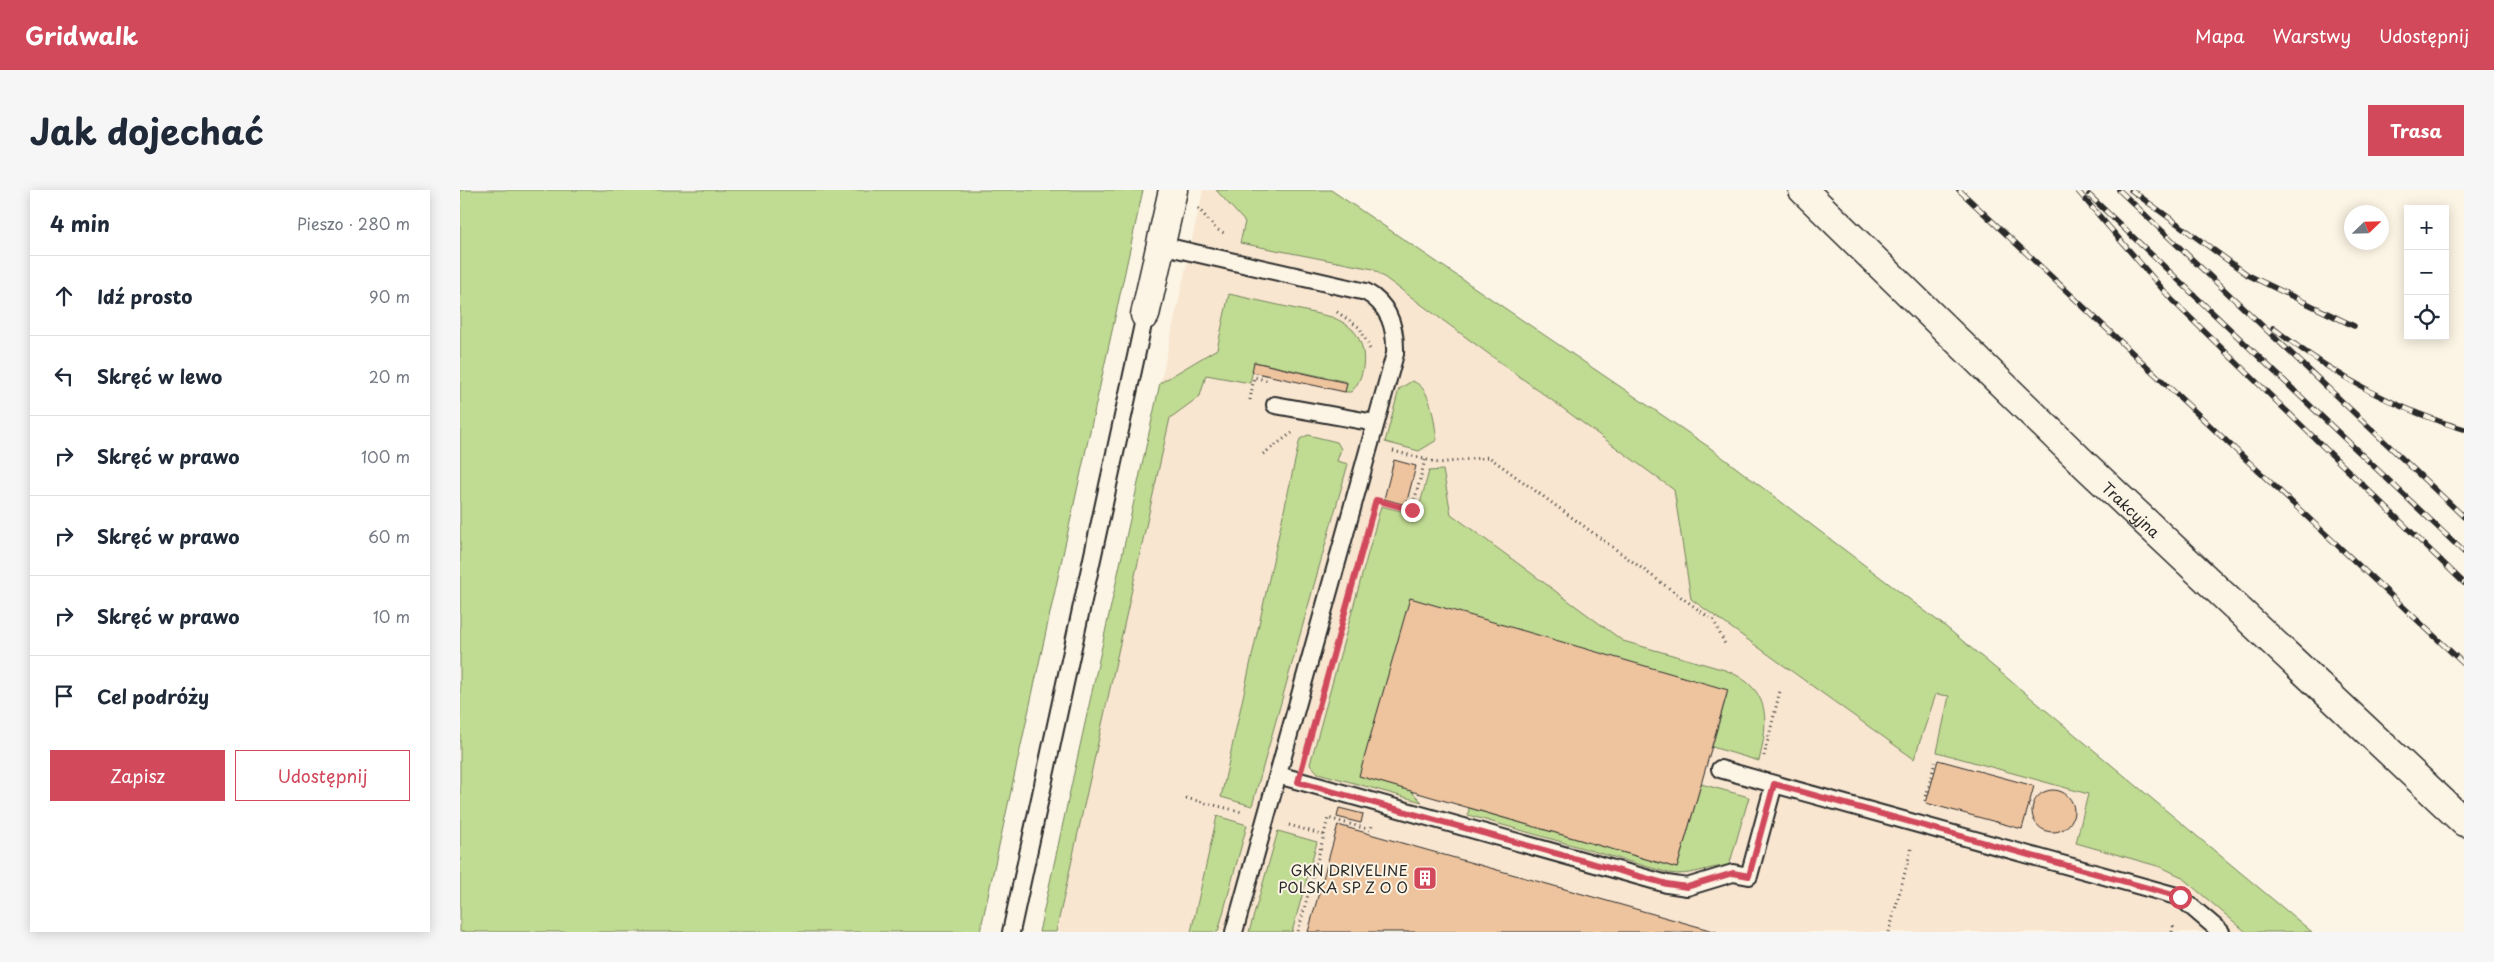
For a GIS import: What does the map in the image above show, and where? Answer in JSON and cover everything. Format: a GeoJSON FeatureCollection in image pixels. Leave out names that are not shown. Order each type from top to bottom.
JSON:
{"type":"FeatureCollection","features":[{"type":"Feature","properties":{"kind":"street"},"geometry":{"type":"LineString","coordinates":[[1145,316],[1173,190]]}},
{"type":"Feature","properties":{"kind":"street","name":"Trakcyjna"},"geometry":{"type":"LineString","coordinates":[[1803,190],[2083,463],[2464,822]]}},
{"type":"Feature","properties":{"kind":"lane"},"geometry":{"type":"LineString","coordinates":[[1160,245],[1366,292],[1377,298],[1385,307],[1391,320],[1395,340],[1395,354],[1234,932]]}},
{"type":"Feature","properties":{"kind":"lane"},"geometry":{"type":"LineString","coordinates":[[1011,932],[1145,316]]}},
{"type":"Feature","properties":{"kind":"lane"},"geometry":{"type":"LineString","coordinates":[[1275,405],[1375,423]]}},
{"type":"Feature","properties":{"kind":"lane"},"geometry":{"type":"LineString","coordinates":[[1720,769],[2180,897],[2221,932]]}},
{"type":"Feature","properties":{"kind":"lane"},"geometry":{"type":"LineString","coordinates":[[1278,775],[1667,884],[1687,887],[1733,873],[1749,876],[1774,784]]}},
{"type":"Feature","properties":{"kind":"path"},"geometry":{"type":"LineString","coordinates":[[1197,207],[1216,229],[1229,235],[1224,259]]}},
{"type":"Feature","properties":{"kind":"path"},"geometry":{"type":"LineString","coordinates":[[1334,310],[1352,320],[1360,328],[1371,355]]}},
{"type":"Feature","properties":{"kind":"path"},"geometry":{"type":"LineString","coordinates":[[1250,400],[1254,377],[1271,381]]}},
{"type":"Feature","properties":{"kind":"path"},"geometry":{"type":"LineString","coordinates":[[1263,454],[1298,429]]}},
{"type":"Feature","properties":{"kind":"path"},"geometry":{"type":"LineString","coordinates":[[1388,457],[1390,450],[1439,463],[1488,458],[1714,620],[1725,644]]}},
{"type":"Feature","properties":{"kind":"path"},"geometry":{"type":"LineString","coordinates":[[1378,492],[1376,500],[1412,510],[1425,460]]}},
{"type":"Feature","properties":{"kind":"path"},"geometry":{"type":"LineString","coordinates":[[1298,782],[1287,825],[1324,835],[1298,932]]}},
{"type":"Feature","properties":{"kind":"path"},"geometry":{"type":"LineString","coordinates":[[1186,798],[1266,819]]}},
{"type":"Feature","properties":{"kind":"shaded area"},"geometry":{"type":"Polygon","coordinates":[[[1203,190],[1331,190],[1709,447],[2312,932],[1039,932],[1203,190]]]}},
{"type":"Feature","properties":{"kind":"green space"},"geometry":{"type":"Polygon","coordinates":[[[460,190],[1143,190],[980,932],[460,932],[460,190]]]}},
{"type":"Feature","properties":{"kind":"green space"},"geometry":{"type":"Polygon","coordinates":[[[1216,190],[1331,190],[1709,447],[1946,627],[2312,932],[2246,932],[2180,876],[2161,867],[2076,843],[2088,794],[1937,752],[1949,696],[1936,694],[1914,759],[1691,599],[1674,490],[1373,269],[1240,243],[1245,222],[1216,190]]]}},
{"type":"Feature","properties":{"kind":"green space"},"geometry":{"type":"Polygon","coordinates":[[[1229,294],[1332,317],[1343,322],[1358,337],[1363,353],[1363,370],[1351,392],[1345,392],[1347,382],[1255,362],[1250,383],[1206,375],[1200,396],[1170,418],[1056,932],[1039,932],[1160,383],[1217,349],[1229,294]]]}},
{"type":"Feature","properties":{"kind":"green space"},"geometry":{"type":"Polygon","coordinates":[[[1412,381],[1424,390],[1428,398],[1437,440],[1419,451],[1385,442],[1399,389],[1412,381]]]}},
{"type":"Feature","properties":{"kind":"green space"},"geometry":{"type":"Polygon","coordinates":[[[1308,435],[1337,442],[1341,449],[1337,461],[1348,464],[1252,806],[1221,797],[1298,447],[1300,439],[1308,435]]]}},
{"type":"Feature","properties":{"kind":"green space"},"geometry":{"type":"Polygon","coordinates":[[[1443,470],[1451,514],[1623,641],[1725,670],[1740,677],[1751,686],[1759,696],[1765,718],[1759,761],[1712,747],[1728,690],[1360,776],[1411,791],[1422,802],[1318,773],[1310,764],[1381,506],[1417,515],[1429,471],[1443,470]]]}},
{"type":"Feature","properties":{"kind":"green space"},"geometry":{"type":"Polygon","coordinates":[[[1701,784],[1749,797],[1729,866],[1685,874],[1669,873],[1468,815],[1469,808],[1677,868],[1701,784]]]}},
{"type":"Feature","properties":{"kind":"green space"},"geometry":{"type":"Polygon","coordinates":[[[1217,816],[1247,825],[1218,932],[1191,932],[1217,816]]]}},
{"type":"Feature","properties":{"kind":"green space"},"geometry":{"type":"Polygon","coordinates":[[[1278,831],[1317,842],[1292,932],[1249,932],[1278,831]]]}},
{"type":"Feature","properties":{"kind":"building"},"geometry":{"type":"Polygon","coordinates":[[[1254,362],[1347,383],[1345,392],[1252,372],[1254,362]]]}},
{"type":"Feature","properties":{"kind":"building"},"geometry":{"type":"Polygon","coordinates":[[[1394,460],[1416,466],[1406,505],[1384,499],[1394,460]]]}},
{"type":"Feature","properties":{"kind":"building"},"geometry":{"type":"Polygon","coordinates":[[[1410,598],[1728,690],[1677,868],[1359,776],[1410,598]]]}},
{"type":"Feature","properties":{"kind":"building"},"geometry":{"type":"Polygon","coordinates":[[[1938,760],[2034,786],[2022,829],[1926,803],[1938,760]]]}},
{"type":"Feature","properties":{"kind":"building"},"geometry":{"type":"Polygon","coordinates":[[[2053,790],[2068,796],[2074,811],[2068,826],[2053,832],[2038,826],[2032,811],[2038,796],[2053,790]]]}},
{"type":"Feature","properties":{"kind":"building"},"geometry":{"type":"Polygon","coordinates":[[[1339,808],[1363,814],[1361,823],[1337,817],[1339,808]]]}},
{"type":"Feature","properties":{"kind":"building","name":"GKN DRIVELINE POLSKA SP Z O O"},"geometry":{"type":"Polygon","coordinates":[[[1338,825],[1717,932],[1308,932],[1338,825]]]}},
{"type":"Feature","properties":{"kind":"railway"},"geometry":{"type":"LineString","coordinates":[[1959,190],[2464,664]]}},
{"type":"Feature","properties":{"kind":"railway"},"geometry":{"type":"LineString","coordinates":[[2077,190],[2172,300],[2464,583]]}},
{"type":"Feature","properties":{"kind":"railway"},"geometry":{"type":"LineString","coordinates":[[2119,190],[2464,517]]}},
{"type":"Feature","properties":{"kind":"railway"},"geometry":{"type":"LineString","coordinates":[[2131,190],[2248,275],[2354,326]]}},
{"type":"Feature","properties":{"kind":"railway"},"geometry":{"type":"LineString","coordinates":[[2089,195],[2464,552]]}},
{"type":"Feature","properties":{"kind":"railway"},"geometry":{"type":"LineString","coordinates":[[2273,328],[2317,360],[2364,388],[2412,411],[2464,429]]}},
{"type":"Feature","properties":{"kind":"place","name":"GKN DRIVELINE POLSKA SP Z O O"},"geometry":{"type":"Point","coordinates":[1425,878]}},
{"type":"Feature","properties":{"kind":"route"},"geometry":{"type":"LineString","coordinates":[[1412,510],[1376,500],[1298,782],[1667,884],[1687,887],[1733,873],[1749,876],[1774,784],[2180,897]]}}]}
